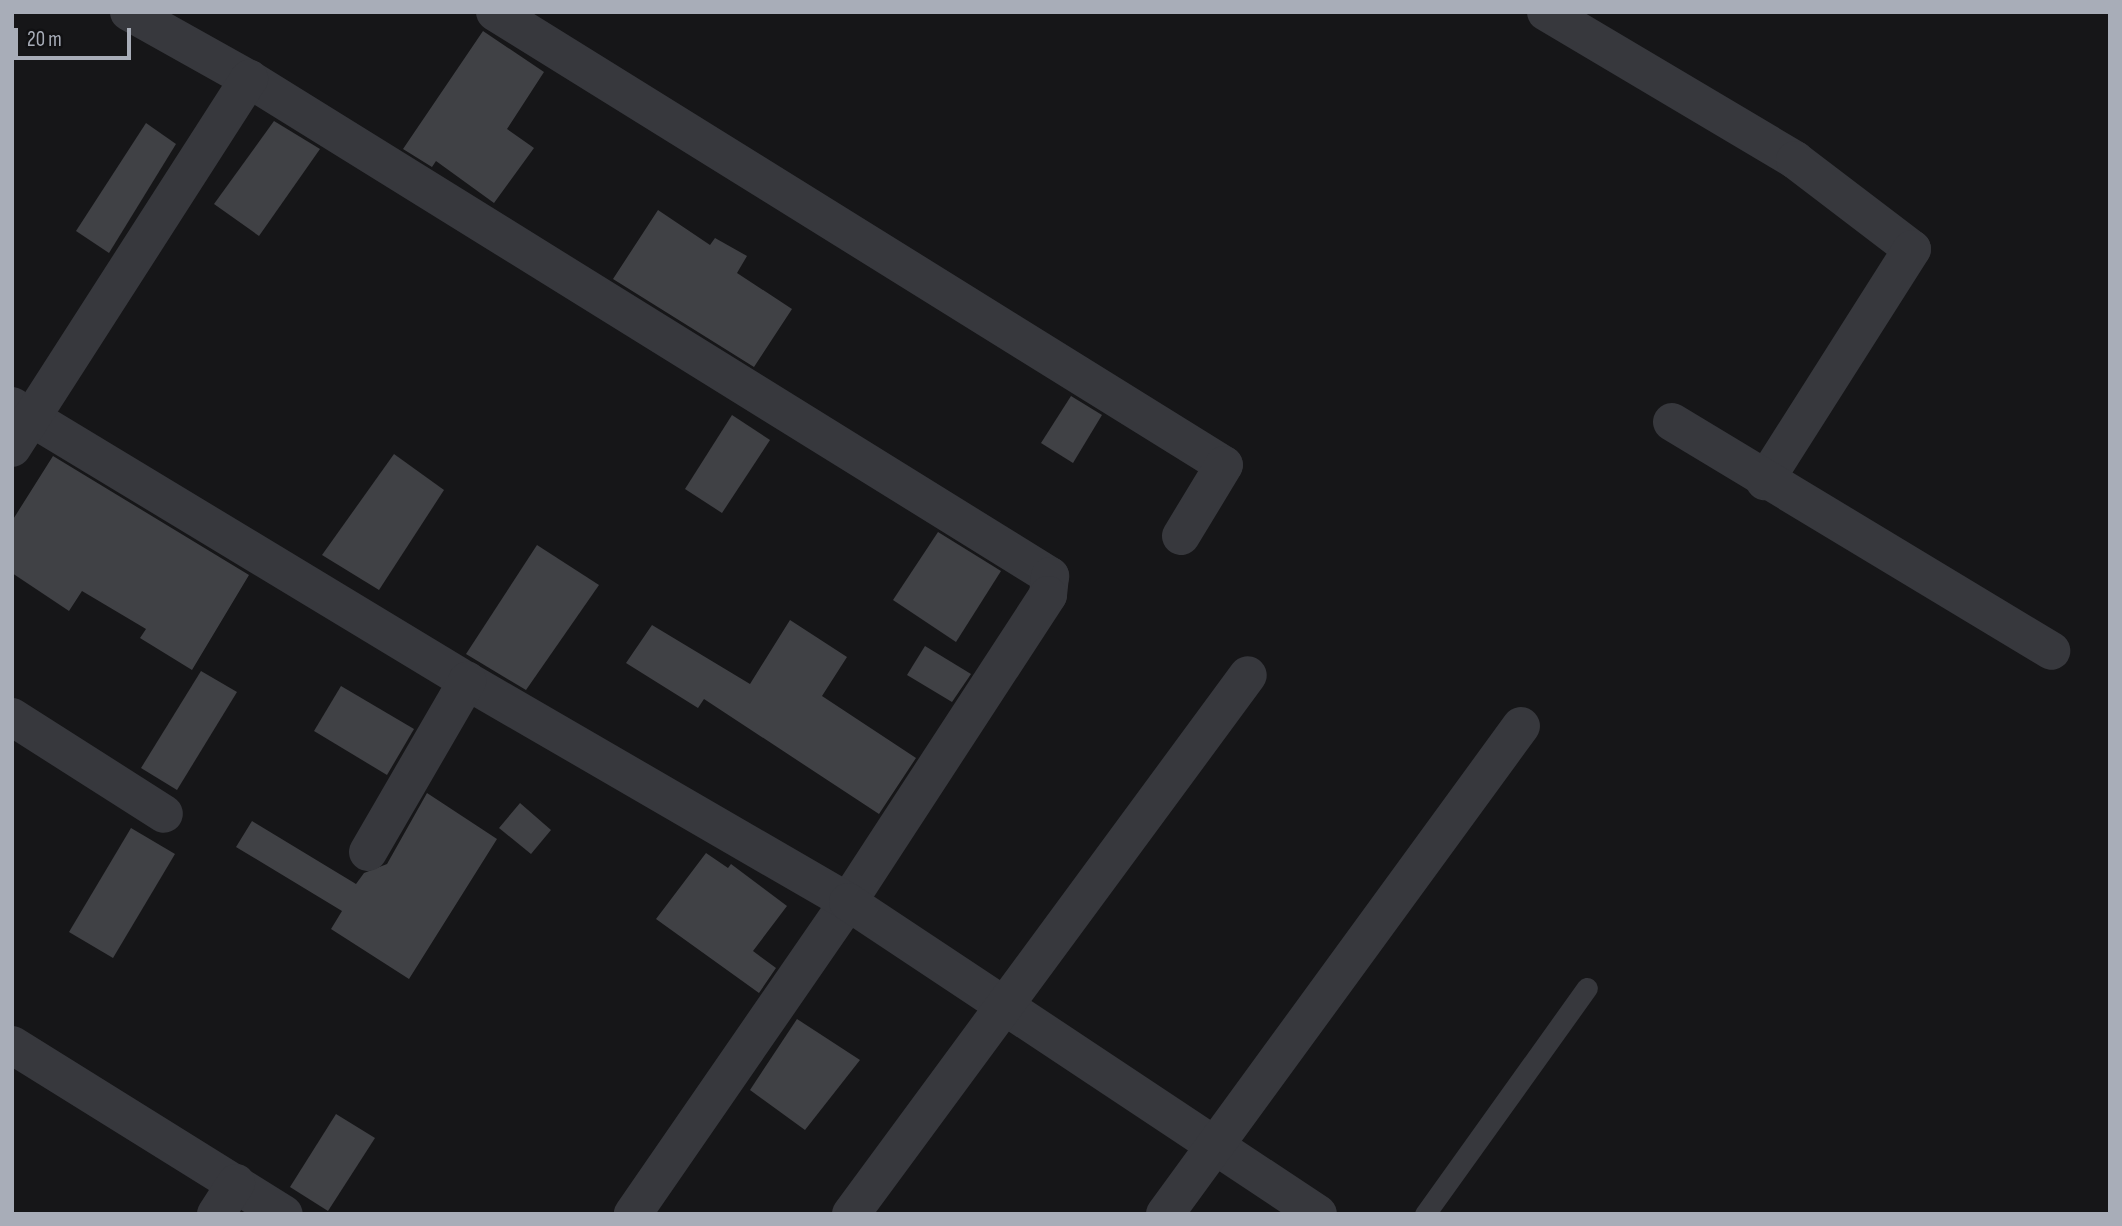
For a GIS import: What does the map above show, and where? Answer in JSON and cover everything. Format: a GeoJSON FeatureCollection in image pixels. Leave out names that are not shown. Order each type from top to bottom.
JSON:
{"type":"FeatureCollection","features":[{"type":"Feature","properties":{"kind":"street"},"geometry":{"type":"LineString","coordinates":[[129,12],[249,79],[1050,576],[1048,595],[848,902],[633,1214]]}},
{"type":"Feature","properties":{"kind":"street"},"geometry":{"type":"LineString","coordinates":[[495,12],[1224,465],[1181,536]]}},
{"type":"Feature","properties":{"kind":"street"},"geometry":{"type":"LineString","coordinates":[[1546,12],[1795,160],[1912,249],[1765,481]]}},
{"type":"Feature","properties":{"kind":"street"},"geometry":{"type":"LineString","coordinates":[[249,79],[18,424],[848,902],[1004,1007],[1219,1144],[1318,1214]]}},
{"type":"Feature","properties":{"kind":"street"},"geometry":{"type":"LineString","coordinates":[[1672,422],[1765,481],[2051,650]]}},
{"type":"Feature","properties":{"kind":"street"},"geometry":{"type":"LineString","coordinates":[[850,1214],[1248,675]]}},
{"type":"Feature","properties":{"kind":"street"},"geometry":{"type":"LineString","coordinates":[[368,852],[467,681]]}},
{"type":"Feature","properties":{"kind":"street"},"geometry":{"type":"LineString","coordinates":[[12,717],[164,814]]}},
{"type":"Feature","properties":{"kind":"street"},"geometry":{"type":"LineString","coordinates":[[1165,1214],[1219,1144],[1521,726]]}},
{"type":"Feature","properties":{"kind":"street"},"geometry":{"type":"LineString","coordinates":[[12,1045],[226,1199],[284,1214]]}},
{"type":"Feature","properties":{"kind":"lane"},"geometry":{"type":"LineString","coordinates":[[1425,1214],[1587,988]]}},
{"type":"Feature","properties":{"kind":"building"},"geometry":{"type":"Polygon","coordinates":[[[483,31],[544,72],[507,129],[534,148],[494,203],[436,161],[432,167],[403,149],[483,31]]]}},
{"type":"Feature","properties":{"kind":"building"},"geometry":{"type":"Polygon","coordinates":[[[274,121],[320,149],[259,236],[214,204],[274,121]]]}},
{"type":"Feature","properties":{"kind":"building"},"geometry":{"type":"Polygon","coordinates":[[[146,123],[176,144],[109,253],[76,231],[146,123]]]}},
{"type":"Feature","properties":{"kind":"building"},"geometry":{"type":"Polygon","coordinates":[[[658,210],[710,245],[715,238],[747,256],[737,273],[792,309],[754,367],[613,279],[658,210]]]}},
{"type":"Feature","properties":{"kind":"building"},"geometry":{"type":"Polygon","coordinates":[[[1071,396],[1102,415],[1073,463],[1041,443],[1071,396]]]}},
{"type":"Feature","properties":{"kind":"building"},"geometry":{"type":"Polygon","coordinates":[[[732,415],[770,440],[722,513],[685,489],[732,415]]]}},
{"type":"Feature","properties":{"kind":"building"},"geometry":{"type":"Polygon","coordinates":[[[394,454],[444,490],[379,590],[322,555],[394,454]]]}},
{"type":"Feature","properties":{"kind":"building"},"geometry":{"type":"Polygon","coordinates":[[[53,456],[249,575],[192,670],[140,638],[146,629],[82,591],[69,611],[12,573],[12,521],[53,456]]]}},
{"type":"Feature","properties":{"kind":"building"},"geometry":{"type":"Polygon","coordinates":[[[938,532],[1001,571],[956,642],[893,600],[938,532]]]}},
{"type":"Feature","properties":{"kind":"building"},"geometry":{"type":"Polygon","coordinates":[[[537,545],[599,585],[526,690],[466,654],[537,545]]]}},
{"type":"Feature","properties":{"kind":"building"},"geometry":{"type":"Polygon","coordinates":[[[790,620],[847,657],[822,696],[916,758],[879,814],[704,699],[698,708],[626,663],[652,625],[750,684],[790,620]]]}},
{"type":"Feature","properties":{"kind":"building"},"geometry":{"type":"Polygon","coordinates":[[[925,646],[971,674],[952,702],[907,675],[925,646]]]}},
{"type":"Feature","properties":{"kind":"building"},"geometry":{"type":"Polygon","coordinates":[[[201,671],[237,692],[177,790],[141,768],[201,671]]]}},
{"type":"Feature","properties":{"kind":"building"},"geometry":{"type":"Polygon","coordinates":[[[341,686],[414,729],[387,775],[314,731],[341,686]]]}},
{"type":"Feature","properties":{"kind":"building"},"geometry":{"type":"Polygon","coordinates":[[[427,793],[497,839],[409,979],[331,929],[342,911],[236,847],[252,821],[356,884],[364,873],[387,864],[427,793]]]}},
{"type":"Feature","properties":{"kind":"building"},"geometry":{"type":"Polygon","coordinates":[[[520,803],[551,830],[531,854],[499,828],[520,803]]]}},
{"type":"Feature","properties":{"kind":"building"},"geometry":{"type":"Polygon","coordinates":[[[131,828],[175,854],[113,958],[69,932],[131,828]]]}},
{"type":"Feature","properties":{"kind":"building"},"geometry":{"type":"Polygon","coordinates":[[[706,853],[728,868],[731,864],[787,906],[753,951],[776,968],[759,993],[656,919],[706,853]]]}},
{"type":"Feature","properties":{"kind":"building"},"geometry":{"type":"Polygon","coordinates":[[[797,1019],[860,1060],[805,1130],[750,1090],[797,1019]]]}},
{"type":"Feature","properties":{"kind":"building"},"geometry":{"type":"Polygon","coordinates":[[[336,1114],[375,1138],[328,1211],[290,1187],[336,1114]]]}}]}
